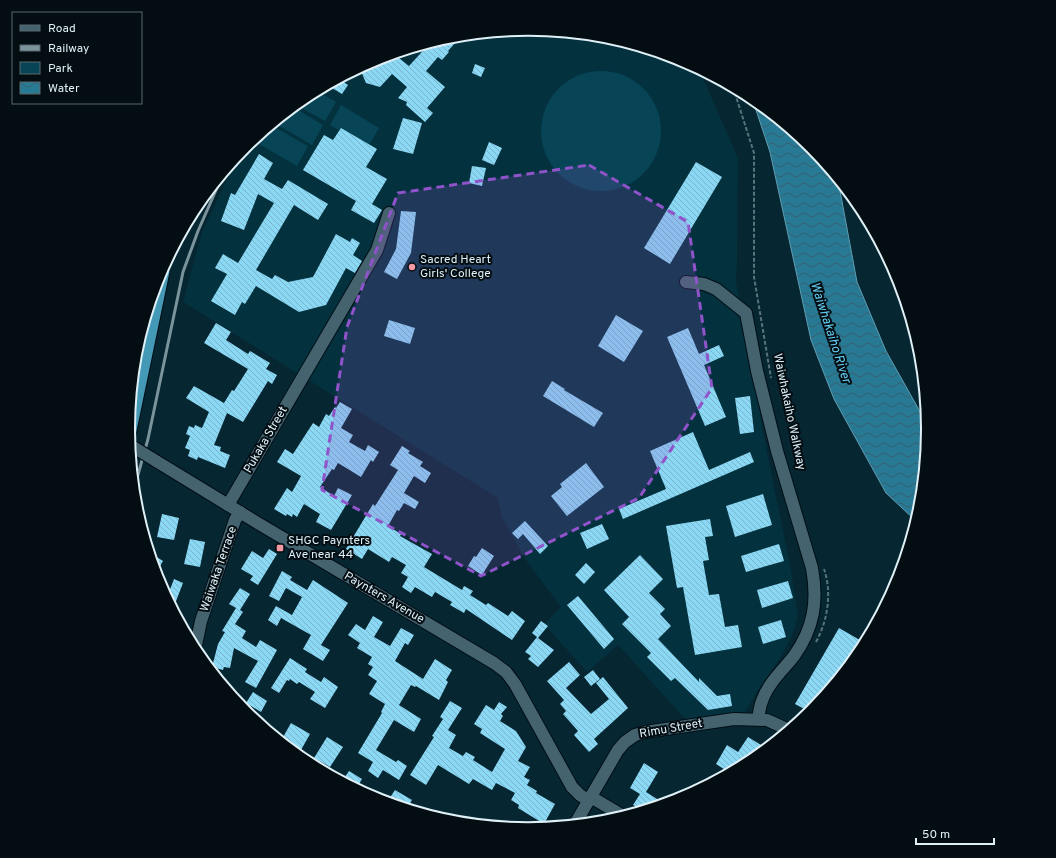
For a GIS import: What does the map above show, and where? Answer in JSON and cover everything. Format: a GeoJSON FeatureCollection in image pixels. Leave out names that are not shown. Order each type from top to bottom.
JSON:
{"type":"FeatureCollection","features":[{"type":"Feature","properties":{"kind":"highway"},"geometry":{"type":"LineString","coordinates":[[138,384],[152,316]]}},
{"type":"Feature","properties":{"kind":"street","name":"Pukaka Street"},"geometry":{"type":"LineString","coordinates":[[228,506],[377,250],[389,213]]}},
{"type":"Feature","properties":{"kind":"street"},"geometry":{"type":"LineString","coordinates":[[686,282],[704,284],[716,289],[746,313],[757,371],[775,443],[812,568],[815,583],[815,598],[809,629],[803,642],[771,684],[762,700],[758,719]]}},
{"type":"Feature","properties":{"kind":"street","name":"Paynters Avenue"},"geometry":{"type":"LineString","coordinates":[[136,449],[228,506],[494,663],[506,672],[572,787],[580,795],[615,812]]}},
{"type":"Feature","properties":{"kind":"street","name":"Waiwaka Terrace"},"geometry":{"type":"LineString","coordinates":[[197,640],[201,621],[235,520],[240,512]]}},
{"type":"Feature","properties":{"kind":"street","name":"Rimu Street"},"geometry":{"type":"LineString","coordinates":[[578,819],[618,750],[635,735],[656,730],[734,719],[767,720],[783,728]]}},
{"type":"Feature","properties":{"kind":"path","name":"Waiwhakaiho Walkway"},"geometry":{"type":"LineString","coordinates":[[736,96],[754,153],[754,277],[772,383]]}},
{"type":"Feature","properties":{"kind":"path"},"geometry":{"type":"LineString","coordinates":[[816,642],[823,629],[828,600],[826,574],[823,566]]}},
{"type":"Feature","properties":{"kind":"highlighted area"},"geometry":{"type":"Polygon","coordinates":[[[589,165],[688,222],[712,388],[639,498],[481,576],[322,490],[347,327],[398,193],[589,165]]]}},
{"type":"Feature","properties":{"kind":"shaded area"},"geometry":{"type":"Polygon","coordinates":[[[528,36],[579,39],[630,49],[678,66],[703,77],[738,158],[736,281],[767,452],[791,570],[798,616],[792,636],[779,660],[742,717],[687,721],[618,645],[587,672],[544,624],[561,607],[525,559],[502,517],[498,498],[183,302],[202,232],[229,174],[250,151],[289,117],[310,102],[354,77],[378,66],[426,49],[477,39],[502,37],[528,36]]]}},
{"type":"Feature","properties":{"kind":"green space"},"geometry":{"type":"Polygon","coordinates":[[[601,71],[624,75],[644,88],[657,108],[661,131],[657,154],[644,174],[624,187],[601,191],[578,187],[558,174],[545,154],[541,131],[545,108],[558,88],[578,75],[601,71]]]}},
{"type":"Feature","properties":{"kind":"green space"},"geometry":{"type":"Polygon","coordinates":[[[323,94],[336,102],[325,121],[302,108],[323,94]]]}},
{"type":"Feature","properties":{"kind":"green space"},"geometry":{"type":"Polygon","coordinates":[[[341,105],[379,128],[368,147],[330,125],[341,105]]]}},
{"type":"Feature","properties":{"kind":"green space"},"geometry":{"type":"Polygon","coordinates":[[[298,110],[323,125],[312,145],[279,126],[298,110]]]}},
{"type":"Feature","properties":{"kind":"green space"},"geometry":{"type":"Polygon","coordinates":[[[276,128],[308,146],[297,166],[259,144],[276,128]]]}},
{"type":"Feature","properties":{"kind":"water","name":"Waiwhakaiho River"},"geometry":{"type":"Polygon","coordinates":[[[756,109],[806,151],[840,190],[857,282],[886,351],[920,412],[921,429],[918,480],[911,516],[886,493],[834,399],[811,340],[770,152],[756,109]]]}},
{"type":"Feature","properties":{"kind":"building"},"geometry":{"type":"Polygon","coordinates":[[[455,43],[442,60],[438,57],[426,71],[445,87],[427,108],[433,113],[425,122],[406,105],[407,102],[398,98],[407,87],[392,74],[380,87],[366,83],[362,73],[399,58],[409,66],[424,50],[455,43]]]}},
{"type":"Feature","properties":{"kind":"building"},"geometry":{"type":"Polygon","coordinates":[[[475,64],[485,68],[481,77],[472,73],[475,64]]]}},
{"type":"Feature","properties":{"kind":"building"},"geometry":{"type":"Polygon","coordinates":[[[344,82],[348,85],[342,94],[333,89],[344,82]]]}},
{"type":"Feature","properties":{"kind":"building"},"geometry":{"type":"Polygon","coordinates":[[[403,118],[422,123],[413,154],[393,149],[403,118]]]}},
{"type":"Feature","properties":{"kind":"building"},"geometry":{"type":"Polygon","coordinates":[[[341,128],[377,149],[366,167],[387,179],[372,204],[382,210],[374,223],[351,210],[356,201],[303,170],[324,135],[333,140],[341,128]]]}},
{"type":"Feature","properties":{"kind":"building"},"geometry":{"type":"Polygon","coordinates":[[[489,142],[502,148],[494,165],[482,160],[489,142]]]}},
{"type":"Feature","properties":{"kind":"building"},"geometry":{"type":"Polygon","coordinates":[[[259,154],[273,163],[264,179],[282,189],[288,180],[328,204],[318,220],[294,205],[256,270],[272,279],[275,275],[288,282],[313,277],[336,234],[350,242],[352,238],[360,243],[353,255],[362,261],[355,273],[346,268],[326,305],[299,312],[256,286],[245,304],[242,302],[235,315],[211,301],[227,274],[215,268],[223,254],[238,263],[274,203],[258,194],[244,230],[221,221],[231,193],[235,195],[259,154]]]}},
{"type":"Feature","properties":{"kind":"building"},"geometry":{"type":"Polygon","coordinates":[[[696,162],[722,177],[670,264],[644,248],[696,162]]]}},
{"type":"Feature","properties":{"kind":"building"},"geometry":{"type":"Polygon","coordinates":[[[472,166],[486,168],[482,186],[469,183],[472,166]]]}},
{"type":"Feature","properties":{"kind":"building"},"geometry":{"type":"Polygon","coordinates":[[[401,211],[416,212],[411,253],[397,279],[384,272],[396,249],[401,211]]]}},
{"type":"Feature","properties":{"kind":"building"},"geometry":{"type":"Polygon","coordinates":[[[616,315],[643,331],[624,362],[598,346],[616,315]]]}},
{"type":"Feature","properties":{"kind":"building"},"geometry":{"type":"Polygon","coordinates":[[[389,320],[415,328],[410,344],[384,336],[389,320]]]}},
{"type":"Feature","properties":{"kind":"building"},"geometry":{"type":"Polygon","coordinates":[[[216,323],[231,332],[226,340],[248,354],[250,351],[270,363],[266,369],[277,375],[272,384],[268,381],[243,422],[227,413],[214,445],[221,447],[220,451],[230,455],[225,468],[198,457],[197,460],[188,456],[190,450],[185,448],[190,436],[186,434],[189,426],[194,428],[195,425],[202,428],[209,412],[186,398],[194,386],[224,403],[232,390],[234,391],[248,369],[204,343],[216,323]]]}},
{"type":"Feature","properties":{"kind":"building"},"geometry":{"type":"Polygon","coordinates":[[[688,328],[699,354],[719,345],[724,356],[704,365],[726,417],[705,426],[667,337],[688,328]]]}},
{"type":"Feature","properties":{"kind":"building"},"geometry":{"type":"Polygon","coordinates":[[[552,381],[565,389],[564,390],[603,413],[594,427],[543,396],[552,381]]]}},
{"type":"Feature","properties":{"kind":"building"},"geometry":{"type":"Polygon","coordinates":[[[750,396],[754,432],[740,434],[735,398],[750,396]]]}},
{"type":"Feature","properties":{"kind":"building"},"geometry":{"type":"Polygon","coordinates":[[[340,402],[352,409],[341,428],[353,435],[349,442],[365,451],[368,445],[379,452],[373,462],[371,460],[361,477],[338,463],[320,487],[334,496],[338,488],[352,495],[331,530],[316,522],[320,514],[304,504],[297,517],[293,514],[292,517],[287,514],[286,516],[274,509],[287,488],[292,492],[301,476],[277,462],[285,449],[293,454],[313,423],[319,427],[326,414],[329,416],[340,402]]]}},
{"type":"Feature","properties":{"kind":"building"},"geometry":{"type":"Polygon","coordinates":[[[693,432],[709,470],[750,452],[754,462],[623,519],[619,509],[666,489],[650,451],[693,432]]]}},
{"type":"Feature","properties":{"kind":"building"},"geometry":{"type":"Polygon","coordinates":[[[402,446],[410,451],[408,453],[423,462],[420,466],[431,473],[425,483],[414,476],[404,493],[419,502],[415,509],[404,503],[399,511],[397,510],[388,526],[401,534],[400,536],[432,554],[424,567],[462,590],[464,586],[473,591],[470,595],[486,605],[488,603],[508,616],[512,611],[525,621],[512,640],[466,609],[464,613],[450,605],[452,602],[435,592],[432,597],[415,587],[411,593],[402,587],[408,577],[401,573],[406,565],[392,557],[389,562],[368,549],[362,559],[346,549],[373,504],[375,506],[398,470],[390,465],[402,446]]]}},
{"type":"Feature","properties":{"kind":"building"},"geometry":{"type":"Polygon","coordinates":[[[586,463],[604,487],[567,516],[551,496],[562,487],[560,484],[586,463]]]}},
{"type":"Feature","properties":{"kind":"building"},"geometry":{"type":"Polygon","coordinates":[[[763,494],[772,525],[735,537],[726,506],[763,494]]]}},
{"type":"Feature","properties":{"kind":"building"},"geometry":{"type":"Polygon","coordinates":[[[162,514],[179,518],[174,540],[157,537],[162,514]]]}},
{"type":"Feature","properties":{"kind":"building"},"geometry":{"type":"Polygon","coordinates":[[[710,519],[713,536],[705,537],[709,560],[703,561],[709,595],[719,594],[725,627],[738,625],[742,647],[695,655],[683,587],[677,588],[666,526],[710,519]]]}},
{"type":"Feature","properties":{"kind":"building"},"geometry":{"type":"Polygon","coordinates":[[[525,521],[548,546],[540,554],[523,534],[518,539],[512,533],[525,521]]]}},
{"type":"Feature","properties":{"kind":"building"},"geometry":{"type":"Polygon","coordinates":[[[602,524],[609,539],[587,549],[580,533],[602,524]]]}},
{"type":"Feature","properties":{"kind":"building"},"geometry":{"type":"Polygon","coordinates":[[[190,539],[205,542],[200,567],[184,564],[190,539]]]}},
{"type":"Feature","properties":{"kind":"building"},"geometry":{"type":"Polygon","coordinates":[[[779,544],[784,561],[746,572],[741,556],[779,544]]]}},
{"type":"Feature","properties":{"kind":"building"},"geometry":{"type":"Polygon","coordinates":[[[482,548],[494,556],[482,575],[468,566],[474,556],[476,557],[482,548]]]}},
{"type":"Feature","properties":{"kind":"building"},"geometry":{"type":"Polygon","coordinates":[[[269,549],[277,554],[258,585],[250,580],[253,576],[241,569],[252,551],[263,558],[269,549]]]}},
{"type":"Feature","properties":{"kind":"building"},"geometry":{"type":"Polygon","coordinates":[[[640,555],[663,579],[649,593],[665,609],[660,614],[671,626],[658,639],[699,682],[699,678],[717,696],[730,694],[732,706],[708,710],[675,678],[671,681],[647,657],[651,653],[622,624],[629,617],[604,590],[640,555]]]}},
{"type":"Feature","properties":{"kind":"building"},"geometry":{"type":"Polygon","coordinates":[[[157,557],[163,561],[160,566],[157,557]]]}},
{"type":"Feature","properties":{"kind":"building"},"geometry":{"type":"Polygon","coordinates":[[[586,563],[595,572],[584,584],[575,575],[586,563]]]}},
{"type":"Feature","properties":{"kind":"building"},"geometry":{"type":"Polygon","coordinates":[[[282,571],[292,577],[290,580],[307,590],[313,580],[348,603],[321,645],[330,650],[323,661],[303,649],[311,635],[281,618],[277,626],[268,620],[276,606],[292,615],[302,597],[286,588],[279,601],[269,596],[282,571]]]}},
{"type":"Feature","properties":{"kind":"building"},"geometry":{"type":"Polygon","coordinates":[[[174,579],[183,583],[176,602],[170,590],[174,579]]]}},
{"type":"Feature","properties":{"kind":"building"},"geometry":{"type":"Polygon","coordinates":[[[788,581],[793,598],[762,608],[757,590],[788,581]]]}},
{"type":"Feature","properties":{"kind":"building"},"geometry":{"type":"Polygon","coordinates":[[[240,588],[250,594],[240,610],[243,612],[235,624],[246,631],[242,638],[256,647],[260,640],[277,650],[256,688],[245,682],[258,661],[234,648],[230,668],[224,667],[223,670],[216,668],[213,664],[218,644],[225,632],[222,631],[236,608],[229,604],[240,588]]]}},
{"type":"Feature","properties":{"kind":"building"},"geometry":{"type":"Polygon","coordinates":[[[578,596],[614,639],[604,649],[567,605],[578,596]]]}},
{"type":"Feature","properties":{"kind":"building"},"geometry":{"type":"Polygon","coordinates":[[[373,616],[383,622],[374,637],[390,646],[401,628],[414,635],[408,645],[405,643],[395,661],[423,679],[435,659],[452,670],[446,680],[448,682],[439,700],[416,686],[411,685],[399,705],[421,719],[414,732],[394,720],[376,750],[396,762],[398,760],[407,766],[399,780],[383,770],[378,778],[368,771],[373,762],[358,753],[382,713],[381,712],[385,704],[369,694],[377,681],[368,675],[373,667],[368,664],[372,657],[357,648],[360,643],[348,635],[356,624],[365,630],[373,616]]]}},
{"type":"Feature","properties":{"kind":"building"},"geometry":{"type":"Polygon","coordinates":[[[781,620],[786,637],[763,644],[758,627],[781,620]]]}},
{"type":"Feature","properties":{"kind":"building"},"geometry":{"type":"Polygon","coordinates":[[[541,621],[548,626],[538,638],[554,650],[538,667],[528,659],[531,656],[525,652],[537,637],[532,633],[541,621]]]}},
{"type":"Feature","properties":{"kind":"building"},"geometry":{"type":"Polygon","coordinates":[[[839,628],[859,640],[840,668],[806,707],[804,709],[795,704],[839,628]]]}},
{"type":"Feature","properties":{"kind":"building"},"geometry":{"type":"Polygon","coordinates":[[[290,658],[307,669],[305,672],[321,682],[324,677],[338,687],[325,708],[310,699],[315,692],[299,682],[297,684],[290,679],[289,681],[287,680],[279,693],[271,688],[290,658]]]}},
{"type":"Feature","properties":{"kind":"building"},"geometry":{"type":"Polygon","coordinates":[[[569,662],[580,675],[566,688],[591,714],[609,699],[596,683],[603,677],[628,708],[594,739],[598,744],[589,752],[574,735],[578,731],[563,714],[566,711],[560,704],[564,700],[547,681],[569,662]]]}},
{"type":"Feature","properties":{"kind":"building"},"geometry":{"type":"Polygon","coordinates":[[[593,670],[600,679],[591,686],[584,677],[593,670]]]}},
{"type":"Feature","properties":{"kind":"building"},"geometry":{"type":"Polygon","coordinates":[[[253,692],[267,701],[261,712],[246,703],[253,692]]]}},
{"type":"Feature","properties":{"kind":"building"},"geometry":{"type":"Polygon","coordinates":[[[450,701],[462,708],[448,730],[456,735],[449,748],[463,756],[466,752],[475,757],[473,760],[492,772],[505,749],[480,733],[482,729],[474,724],[486,705],[494,710],[499,702],[507,707],[501,714],[503,716],[500,721],[516,731],[526,747],[518,761],[530,767],[524,777],[530,780],[527,785],[537,791],[536,793],[555,804],[545,821],[540,822],[518,808],[519,805],[511,800],[515,793],[496,783],[492,790],[473,779],[469,784],[438,765],[426,785],[410,775],[434,737],[432,736],[443,719],[440,717],[450,701]]]}},
{"type":"Feature","properties":{"kind":"building"},"geometry":{"type":"Polygon","coordinates":[[[291,723],[310,734],[301,750],[284,736],[291,723]]]}},
{"type":"Feature","properties":{"kind":"building"},"geometry":{"type":"Polygon","coordinates":[[[327,737],[343,747],[330,767],[314,758],[327,737]]]}},
{"type":"Feature","properties":{"kind":"building"},"geometry":{"type":"Polygon","coordinates":[[[748,737],[761,745],[724,769],[716,764],[727,745],[738,752],[748,737]]]}},
{"type":"Feature","properties":{"kind":"building"},"geometry":{"type":"Polygon","coordinates":[[[644,763],[658,772],[646,792],[658,800],[637,807],[633,805],[640,794],[630,788],[644,763]]]}},
{"type":"Feature","properties":{"kind":"building"},"geometry":{"type":"Polygon","coordinates":[[[349,771],[362,779],[359,783],[345,776],[349,771]]]}},
{"type":"Feature","properties":{"kind":"building"},"geometry":{"type":"Polygon","coordinates":[[[395,790],[412,800],[410,804],[391,797],[395,790]]]}},
{"type":"Feature","properties":{"kind":"railway"},"geometry":{"type":"LineString","coordinates":[[138,476],[148,439],[183,272],[198,231],[216,190]]}},
{"type":"Feature","properties":{"kind":"place","name":"Sacred Heart Girls' College"},"geometry":{"type":"Point","coordinates":[412,267]}},
{"type":"Feature","properties":{"kind":"place","name":"SHGC Paynters Ave near 44"},"geometry":{"type":"Point","coordinates":[280,548]}}]}
